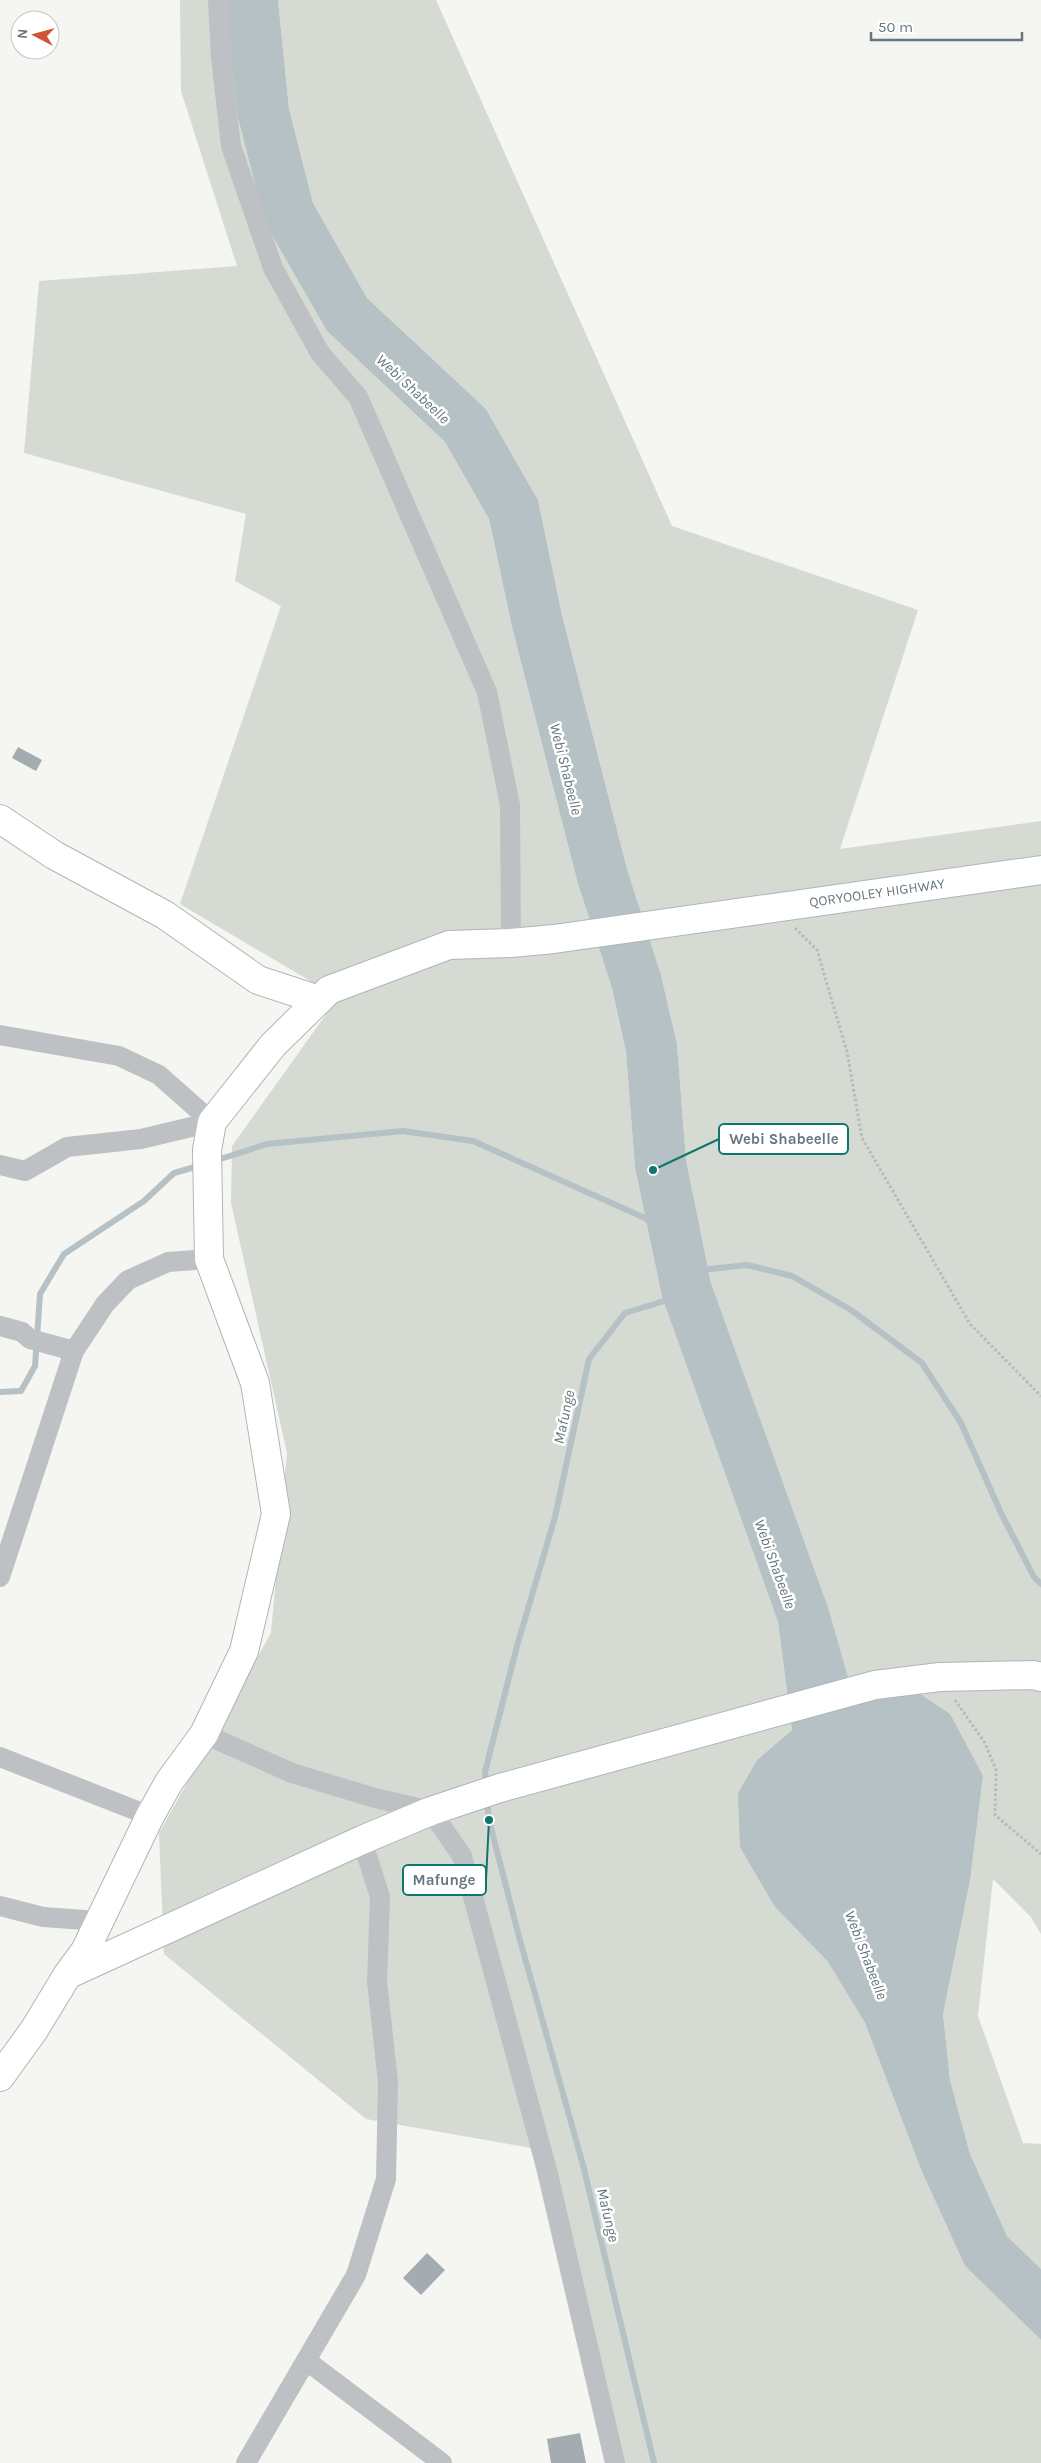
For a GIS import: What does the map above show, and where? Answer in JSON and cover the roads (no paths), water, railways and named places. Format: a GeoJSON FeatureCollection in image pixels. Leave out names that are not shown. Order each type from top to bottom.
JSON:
{"type":"FeatureCollection","features":[{"type":"Feature","properties":{"kind":"street"},"geometry":{"type":"LineString","coordinates":[[0,2077],[34,2030],[68,1974],[85,1951],[150,1816],[170,1782],[204,1734],[244,1651],[276,1514],[255,1383],[209,1259],[207,1150],[212,1122],[273,1045],[329,990],[449,945],[511,943],[510,805],[487,692],[358,397],[320,353],[273,268],[231,146],[221,57],[218,0]]}},
{"type":"Feature","properties":{"kind":"street"},"geometry":{"type":"LineString","coordinates":[[0,819],[54,855],[165,915],[258,980],[319,1000]]}},
{"type":"Feature","properties":{"kind":"street","name":"QORYOOLEY HIGHWAY"},"geometry":{"type":"LineString","coordinates":[[511,943],[554,939],[1041,870]]}},
{"type":"Feature","properties":{"kind":"street"},"geometry":{"type":"LineString","coordinates":[[0,1035],[119,1056],[160,1074],[212,1122]]}},
{"type":"Feature","properties":{"kind":"street"},"geometry":{"type":"LineString","coordinates":[[0,1165],[25,1171],[67,1147],[141,1139],[212,1122]]}},
{"type":"Feature","properties":{"kind":"street"},"geometry":{"type":"LineString","coordinates":[[0,1577],[74,1351],[105,1304],[128,1280],[168,1262],[209,1259]]}},
{"type":"Feature","properties":{"kind":"street"},"geometry":{"type":"LineString","coordinates":[[0,1326],[22,1332],[30,1339],[51,1343],[74,1351]]}},
{"type":"Feature","properties":{"kind":"street"},"geometry":{"type":"LineString","coordinates":[[68,1974],[362,1840],[430,1811],[500,1788],[875,1686],[940,1677],[1034,1675],[1041,1678]]}},
{"type":"Feature","properties":{"kind":"street"},"geometry":{"type":"LineString","coordinates":[[204,1734],[292,1772],[375,1798],[430,1811],[462,1856],[548,2174],[615,2463]]}},
{"type":"Feature","properties":{"kind":"street"},"geometry":{"type":"LineString","coordinates":[[0,1757],[150,1816]]}},
{"type":"Feature","properties":{"kind":"street"},"geometry":{"type":"LineString","coordinates":[[246,2463],[356,2275],[386,2179],[388,2083],[377,1981],[380,1896],[362,1840]]}},
{"type":"Feature","properties":{"kind":"street"},"geometry":{"type":"LineString","coordinates":[[0,1906],[43,1917],[98,1921]]}},
{"type":"Feature","properties":{"kind":"street"},"geometry":{"type":"LineString","coordinates":[[307,2361],[442,2463]]}},
{"type":"Feature","properties":{"kind":"water"},"geometry":{"type":"Polygon","coordinates":[[[226,0],[278,0],[289,109],[313,203],[367,298],[486,409],[538,500],[562,615],[627,869],[661,975],[677,1044],[686,1160],[711,1283],[829,1610],[856,1705],[889,1695],[920,1694],[950,1714],[983,1776],[970,1881],[943,2014],[950,2080],[970,2154],[1007,2236],[1041,2269],[1041,2340],[965,2266],[922,2172],[865,2023],[828,1962],[775,1907],[740,1847],[738,1793],[758,1759],[792,1730],[778,1622],[662,1297],[635,1168],[626,1052],[612,988],[578,884],[512,627],[489,519],[445,442],[327,331],[265,223],[238,118],[225,10],[226,0]]]}},
{"type":"Feature","properties":{"kind":"waterway"},"geometry":{"type":"LineString","coordinates":[[214,1161],[267,1144],[403,1131],[473,1141],[645,1218],[651,1223]]}},
{"type":"Feature","properties":{"kind":"waterway"},"geometry":{"type":"LineString","coordinates":[[0,1392],[21,1391],[35,1366],[40,1294],[64,1254],[144,1201],[174,1173],[202,1165]]}},
{"type":"Feature","properties":{"kind":"waterway"},"geometry":{"type":"LineString","coordinates":[[701,1270],[747,1265],[792,1276],[851,1310],[922,1363],[961,1423],[1001,1513],[1034,1577],[1041,1584]]}},
{"type":"Feature","properties":{"kind":"waterway","name":"Mafunge"},"geometry":{"type":"LineString","coordinates":[[486,1787],[485,1772],[517,1646],[555,1517],[589,1359],[625,1313],[671,1299]]}},
{"type":"Feature","properties":{"kind":"waterway","name":"Mafunge"},"geometry":{"type":"LineString","coordinates":[[487,1799],[489,1820],[518,1933],[583,2165],[654,2463]]}},
{"type":"Feature","properties":{"kind":"place","name":"Webi Shabeelle"},"geometry":{"type":"Point","coordinates":[653,1170]}},
{"type":"Feature","properties":{"kind":"place","name":"Mafunge"},"geometry":{"type":"Point","coordinates":[489,1820]}}]}
